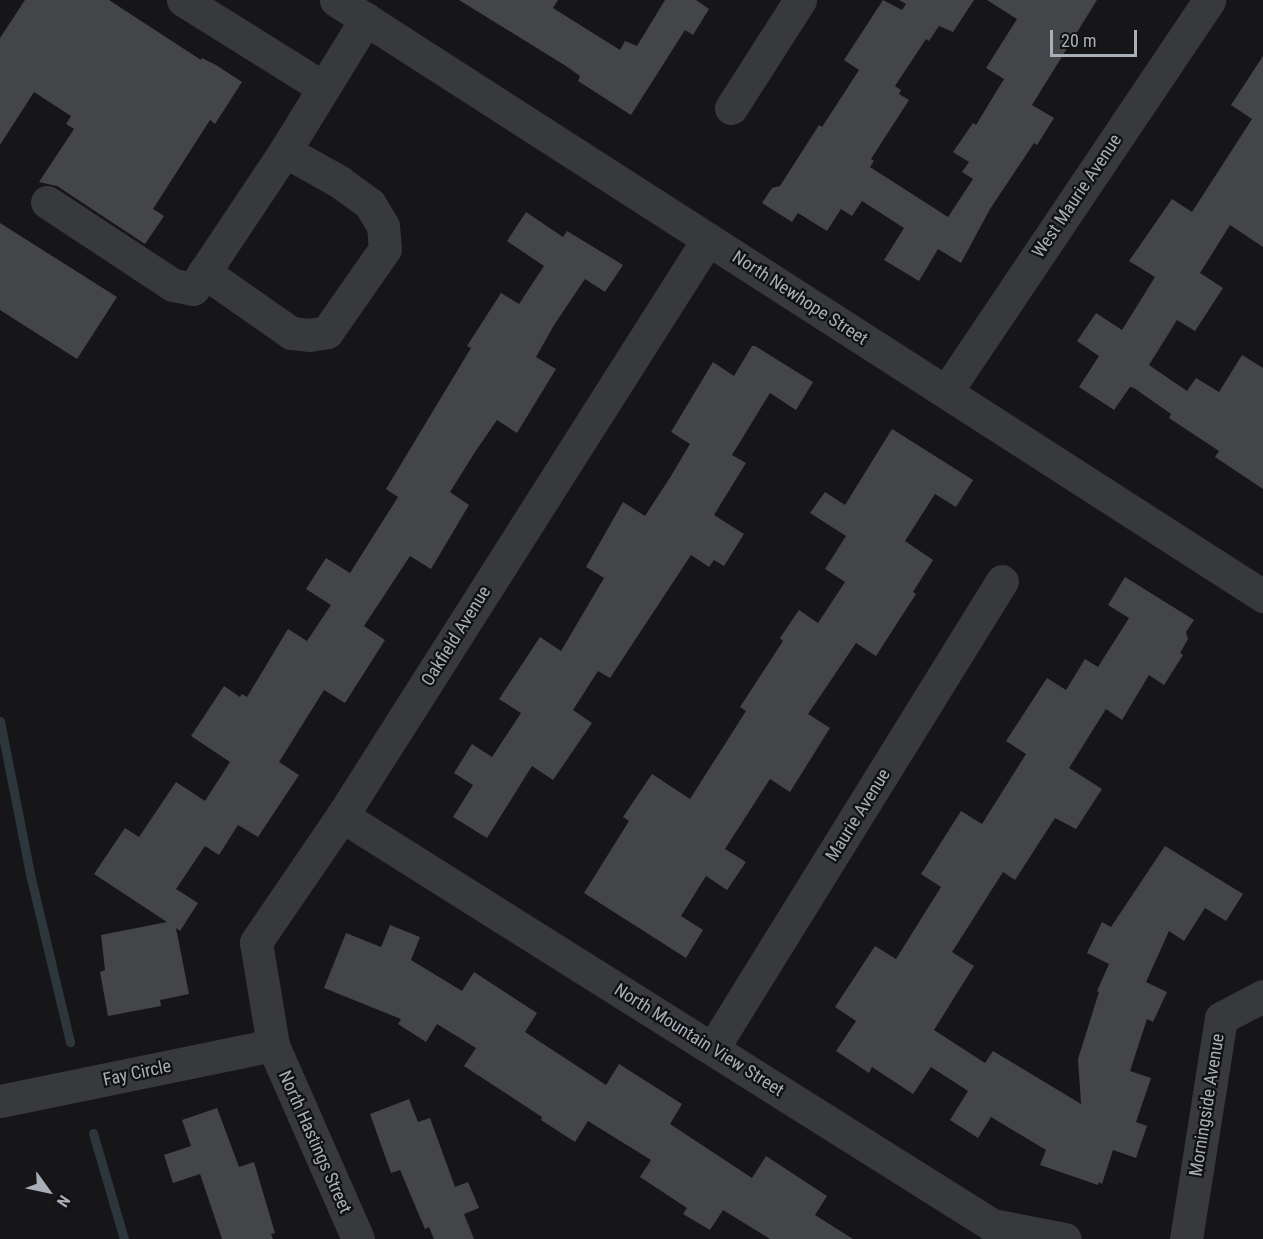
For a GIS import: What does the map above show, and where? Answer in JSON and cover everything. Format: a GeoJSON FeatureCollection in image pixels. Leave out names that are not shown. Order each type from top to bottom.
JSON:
{"type":"FeatureCollection","features":[{"type":"Feature","properties":{"kind":"street"},"geometry":{"type":"LineString","coordinates":[[183,0],[324,88]]}},
{"type":"Feature","properties":{"kind":"street"},"geometry":{"type":"LineString","coordinates":[[731,108],[800,0]]}},
{"type":"Feature","properties":{"kind":"street","name":"West Maurie Avenue"},"geometry":{"type":"LineString","coordinates":[[946,392],[1209,0]]}},
{"type":"Feature","properties":{"kind":"street"},"geometry":{"type":"LineString","coordinates":[[47,202],[173,285],[194,289],[324,88],[353,7]]}},
{"type":"Feature","properties":{"kind":"street","name":"North Newhope Street"},"geometry":{"type":"LineString","coordinates":[[353,7],[708,239],[1263,596]]}},
{"type":"Feature","properties":{"kind":"street"},"geometry":{"type":"LineString","coordinates":[[204,272],[291,333],[309,335],[327,332],[385,249],[383,226],[369,204],[340,182],[285,150]]}},
{"type":"Feature","properties":{"kind":"street","name":"Oakfield Avenue"},"geometry":{"type":"LineString","coordinates":[[273,1045],[256,942],[342,816],[708,239]]}},
{"type":"Feature","properties":{"kind":"street","name":"Maurie Avenue"},"geometry":{"type":"LineString","coordinates":[[713,1048],[1002,581]]}},
{"type":"Feature","properties":{"kind":"street","name":"North Mountain View Street"},"geometry":{"type":"LineString","coordinates":[[342,816],[992,1225],[1065,1239]]}},
{"type":"Feature","properties":{"kind":"street","name":"Morningside Avenue"},"geometry":{"type":"LineString","coordinates":[[1186,1239],[1221,1018],[1263,996]]}},
{"type":"Feature","properties":{"kind":"street","name":"Fay Circle"},"geometry":{"type":"LineString","coordinates":[[0,1101],[273,1045]]}},
{"type":"Feature","properties":{"kind":"street","name":"North Hastings Street"},"geometry":{"type":"LineString","coordinates":[[273,1045],[358,1239]]}},
{"type":"Feature","properties":{"kind":"building"},"geometry":{"type":"Polygon","coordinates":[[[25,0],[109,0],[201,60],[202,58],[216,65],[242,82],[215,124],[210,120],[153,209],[164,216],[145,244],[57,186],[39,182],[74,129],[66,124],[71,116],[34,92],[0,145],[0,38],[25,0]]]}},
{"type":"Feature","properties":{"kind":"building"},"geometry":{"type":"Polygon","coordinates":[[[459,0],[558,0],[553,8],[620,50],[625,41],[637,46],[665,0],[696,0],[709,9],[693,35],[685,30],[631,115],[578,81],[580,76],[566,66],[459,0]]]}},
{"type":"Feature","properties":{"kind":"building"},"geometry":{"type":"Polygon","coordinates":[[[883,0],[902,10],[906,4],[899,0],[974,0],[953,32],[939,26],[929,41],[926,39],[895,86],[901,90],[899,94],[909,100],[871,159],[874,161],[870,167],[948,217],[973,179],[962,172],[969,162],[953,152],[973,123],[976,125],[1004,79],[986,68],[1017,19],[987,0],[1097,0],[1032,105],[1054,118],[1037,145],[1034,143],[990,209],[961,263],[938,249],[919,281],[884,260],[904,228],[862,201],[852,216],[841,209],[827,231],[798,213],[792,222],[762,203],[772,188],[780,186],[819,125],[822,127],[859,70],[844,60],[883,0]]]}},
{"type":"Feature","properties":{"kind":"building"},"geometry":{"type":"Polygon","coordinates":[[[1263,56],[1263,247],[1230,225],[1200,273],[1223,288],[1195,331],[1177,320],[1149,365],[1187,391],[1196,378],[1219,392],[1242,355],[1263,368],[1263,489],[1215,457],[1219,451],[1169,418],[1171,414],[1134,388],[1130,387],[1114,410],[1079,387],[1099,356],[1077,341],[1096,313],[1122,330],[1155,277],[1129,261],[1172,199],[1192,212],[1252,119],[1231,105],[1263,56]]]}},
{"type":"Feature","properties":{"kind":"building"},"geometry":{"type":"Polygon","coordinates":[[[526,212],[563,237],[567,231],[623,265],[605,292],[585,279],[554,325],[536,357],[556,369],[517,433],[497,420],[450,492],[469,505],[431,569],[410,556],[364,626],[385,640],[345,703],[324,690],[279,762],[299,775],[258,837],[238,825],[219,855],[205,846],[176,889],[198,903],[180,931],[176,928],[189,994],[160,1000],[161,1006],[108,1016],[100,972],[105,970],[101,935],[167,922],[94,874],[125,828],[139,837],[176,782],[205,801],[230,762],[191,736],[224,686],[240,697],[242,694],[247,697],[288,629],[307,641],[331,605],[306,589],[326,558],[350,573],[398,497],[386,489],[471,348],[467,346],[501,293],[519,304],[544,266],[507,241],[526,212]]]}},
{"type":"Feature","properties":{"kind":"building"},"geometry":{"type":"Polygon","coordinates":[[[0,223],[117,297],[77,359],[0,310],[0,223]]]}},
{"type":"Feature","properties":{"kind":"building"},"geometry":{"type":"Polygon","coordinates":[[[752,346],[813,382],[796,410],[770,393],[732,455],[746,463],[714,515],[744,534],[724,566],[714,560],[709,567],[691,555],[610,678],[598,671],[573,710],[592,723],[553,780],[532,766],[487,838],[453,817],[473,785],[454,773],[472,744],[492,757],[521,713],[499,699],[540,637],[561,651],[604,578],[586,567],[623,502],[645,516],[690,444],[671,432],[713,362],[734,376],[752,346]]]}},
{"type":"Feature","properties":{"kind":"building"},"geometry":{"type":"Polygon","coordinates":[[[892,429],[973,480],[956,507],[935,494],[905,541],[933,560],[913,592],[916,594],[876,656],[856,643],[808,714],[830,728],[790,792],[770,779],[725,849],[746,862],[727,890],[706,876],[681,916],[703,930],[686,958],[584,893],[629,821],[623,817],[652,774],[690,799],[746,711],[740,707],[783,641],[780,638],[799,610],[818,623],[845,582],[825,569],[846,536],[810,513],[825,492],[845,505],[892,429]]]}},
{"type":"Feature","properties":{"kind":"building"},"geometry":{"type":"Polygon","coordinates":[[[1125,577],[1194,620],[1186,632],[1188,639],[1180,653],[1183,655],[1164,685],[1149,675],[1122,720],[1106,709],[1069,768],[1102,789],[1076,829],[1055,818],[1015,880],[1003,872],[952,952],[974,966],[934,1030],[985,1063],[993,1051],[1081,1104],[1078,1059],[1099,992],[1097,991],[1109,964],[1087,953],[1102,922],[1111,927],[1165,846],[1243,894],[1226,921],[1205,908],[1184,941],[1169,931],[1146,982],[1167,992],[1153,1022],[1147,1019],[1130,1071],[1151,1078],[1136,1122],[1147,1126],[1136,1158],[1113,1150],[1102,1184],[1099,1182],[1098,1185],[1040,1165],[1046,1150],[991,1117],[978,1138],[950,1120],[968,1091],[931,1067],[913,1094],[872,1067],[869,1073],[836,1051],[856,1021],[835,1007],[875,946],[896,959],[941,887],[921,874],[961,811],[982,824],[1026,754],[1006,741],[1047,678],[1066,690],[1085,659],[1098,667],[1129,618],[1108,605],[1125,577]]]}},
{"type":"Feature","properties":{"kind":"building"},"geometry":{"type":"Polygon","coordinates":[[[390,925],[420,937],[411,960],[462,991],[474,972],[537,1013],[525,1032],[606,1085],[619,1064],[682,1104],[670,1124],[752,1178],[766,1156],[827,1196],[815,1215],[853,1239],[770,1239],[723,1210],[710,1230],[683,1214],[687,1208],[640,1177],[651,1160],[588,1121],[575,1142],[541,1120],[542,1117],[464,1066],[476,1048],[437,1024],[426,1042],[398,1024],[401,1019],[324,988],[346,933],[381,947],[390,925]]]}},
{"type":"Feature","properties":{"kind":"building"},"geometry":{"type":"Polygon","coordinates":[[[409,1099],[418,1122],[430,1118],[455,1187],[468,1182],[479,1208],[464,1214],[474,1239],[434,1239],[429,1227],[425,1229],[400,1170],[391,1173],[370,1114],[409,1099]]]}},
{"type":"Feature","properties":{"kind":"building"},"geometry":{"type":"Polygon","coordinates":[[[217,1108],[239,1167],[254,1162],[275,1233],[271,1234],[273,1239],[222,1239],[200,1174],[173,1183],[164,1155],[191,1146],[182,1120],[217,1108]]]}},
{"type":"Feature","properties":{"kind":"waterway"},"geometry":{"type":"LineString","coordinates":[[0,721],[30,874],[70,1042]]}},
{"type":"Feature","properties":{"kind":"waterway"},"geometry":{"type":"LineString","coordinates":[[93,1133],[124,1239]]}}]}
